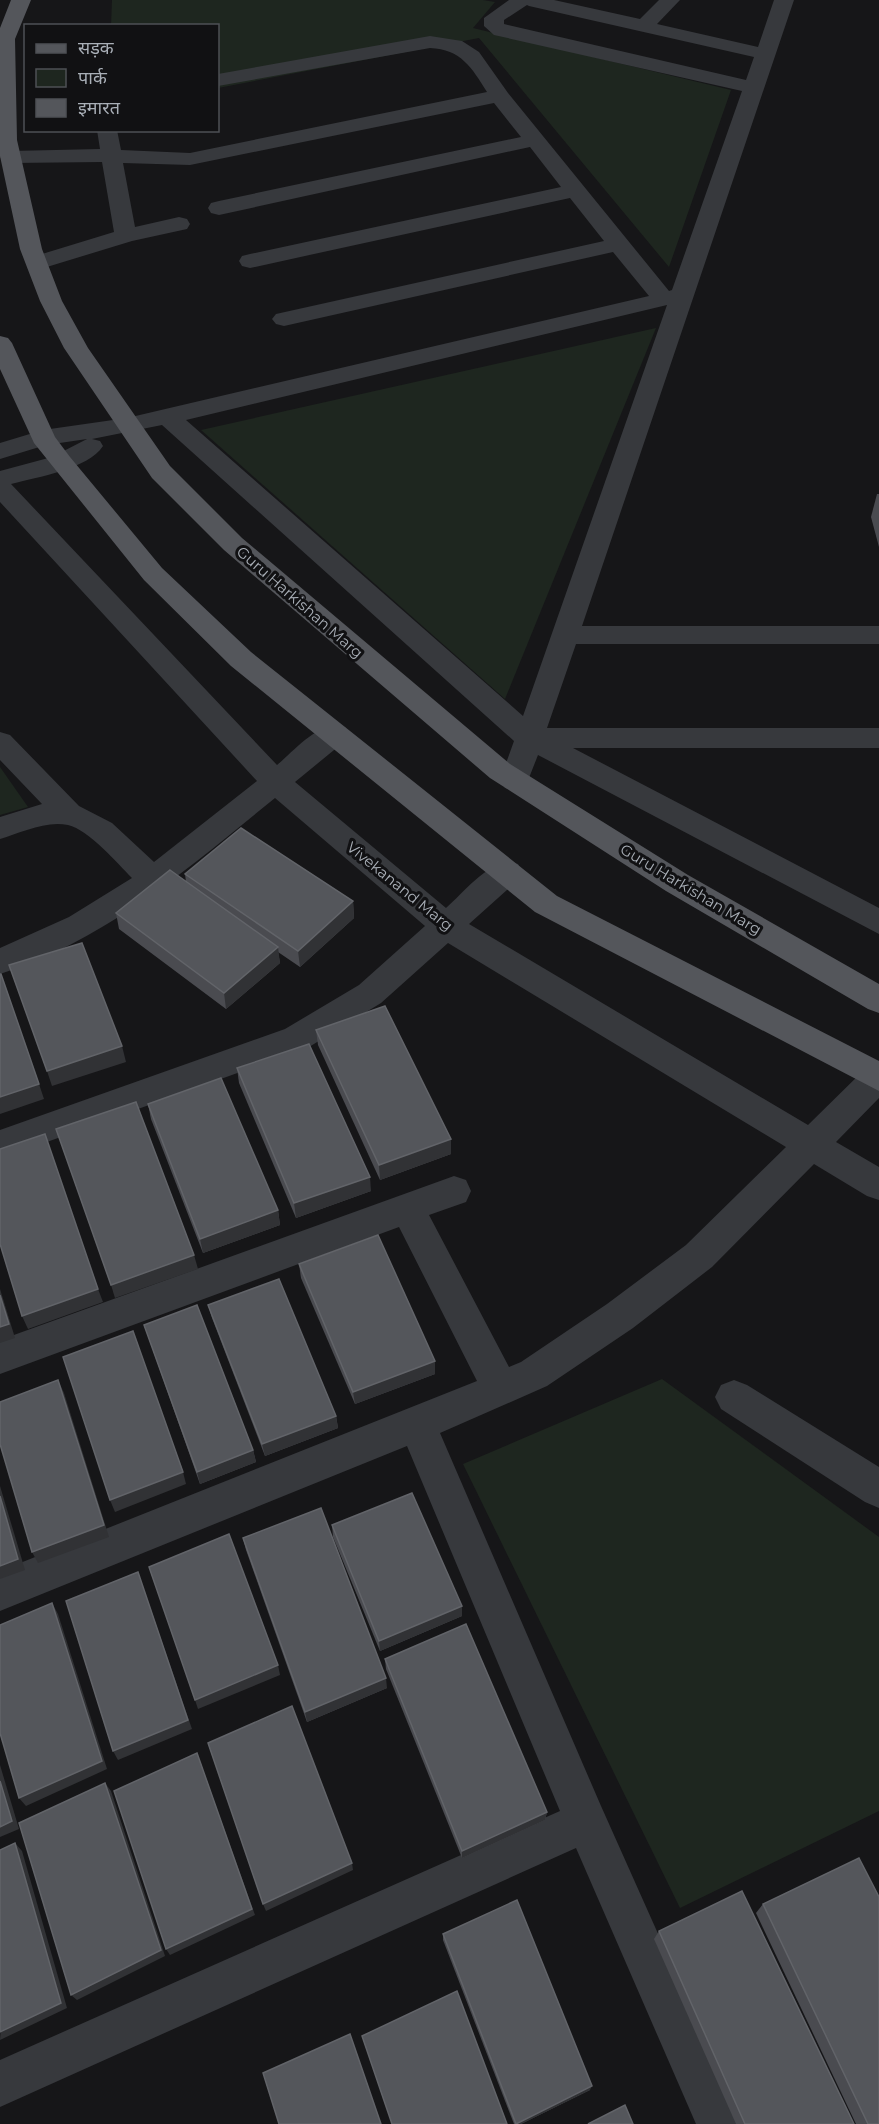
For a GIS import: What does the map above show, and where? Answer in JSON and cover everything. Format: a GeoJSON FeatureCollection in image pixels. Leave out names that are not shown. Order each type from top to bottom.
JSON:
{"type":"FeatureCollection","features":[{"type":"Feature","properties":{"kind":"main road","name":"Guru Harkishan Marg"},"geometry":{"type":"LineString","coordinates":[[21,0],[5,39],[7,140],[37,263],[51,301],[71,339],[127,426],[161,472],[233,544],[500,771],[677,883],[879,1000]]}},
{"type":"Feature","properties":{"kind":"main road"},"geometry":{"type":"LineString","coordinates":[[0,343],[44,438],[61,463],[153,574],[241,659],[546,904],[879,1077]]}},
{"type":"Feature","properties":{"kind":"street"},"geometry":{"type":"LineString","coordinates":[[522,0],[494,18],[494,26],[501,31],[754,88]]}},
{"type":"Feature","properties":{"kind":"street"},"geometry":{"type":"LineString","coordinates":[[529,0],[765,54]]}},
{"type":"Feature","properties":{"kind":"street"},"geometry":{"type":"LineString","coordinates":[[644,26],[670,0]]}},
{"type":"Feature","properties":{"kind":"street"},"geometry":{"type":"LineString","coordinates":[[515,780],[565,635],[673,297],[754,88],[784,0]]}},
{"type":"Feature","properties":{"kind":"street"},"geometry":{"type":"LineString","coordinates":[[219,80],[448,41],[467,51],[476,59],[499,96],[619,244],[673,297]]}},
{"type":"Feature","properties":{"kind":"street"},"geometry":{"type":"LineString","coordinates":[[11,157],[110,156],[190,159],[499,96]]}},
{"type":"Feature","properties":{"kind":"street"},"geometry":{"type":"LineString","coordinates":[[107,132],[126,236]]}},
{"type":"Feature","properties":{"kind":"street"},"geometry":{"type":"LineString","coordinates":[[219,208],[535,140]]}},
{"type":"Feature","properties":{"kind":"street"},"geometry":{"type":"LineString","coordinates":[[250,261],[575,190]]}},
{"type":"Feature","properties":{"kind":"street"},"geometry":{"type":"LineString","coordinates":[[37,263],[126,236],[179,224]]}},
{"type":"Feature","properties":{"kind":"street"},"geometry":{"type":"LineString","coordinates":[[284,319],[619,244]]}},
{"type":"Feature","properties":{"kind":"street"},"geometry":{"type":"LineString","coordinates":[[0,450],[44,438],[127,426],[168,417],[673,297]]}},
{"type":"Feature","properties":{"kind":"street"},"geometry":{"type":"LineString","coordinates":[[168,417],[529,738],[879,922]]}},
{"type":"Feature","properties":{"kind":"street"},"geometry":{"type":"LineString","coordinates":[[0,479],[61,463],[127,426]]}},
{"type":"Feature","properties":{"kind":"street","name":"Vivekanand Marg"},"geometry":{"type":"LineString","coordinates":[[0,487],[275,782],[446,926],[879,1185]]}},
{"type":"Feature","properties":{"kind":"street"},"geometry":{"type":"LineString","coordinates":[[565,635],[879,635]]}},
{"type":"Feature","properties":{"kind":"street"},"geometry":{"type":"LineString","coordinates":[[0,962],[80,926],[153,880],[335,734]]}},
{"type":"Feature","properties":{"kind":"street"},"geometry":{"type":"LineString","coordinates":[[529,738],[879,738]]}},
{"type":"Feature","properties":{"kind":"street"},"geometry":{"type":"LineString","coordinates":[[0,742],[69,814]]}},
{"type":"Feature","properties":{"kind":"street"},"geometry":{"type":"LineString","coordinates":[[0,828],[31,818],[69,814],[87,820],[153,880]]}},
{"type":"Feature","properties":{"kind":"street"},"geometry":{"type":"LineString","coordinates":[[0,1145],[297,1038],[370,994],[507,872]]}},
{"type":"Feature","properties":{"kind":"street"},"geometry":{"type":"LineString","coordinates":[[0,1591],[417,1424],[543,1367],[620,1316],[699,1256],[879,1077]]}},
{"type":"Feature","properties":{"kind":"street"},"geometry":{"type":"LineString","coordinates":[[0,1357],[454,1191]]}},
{"type":"Feature","properties":{"kind":"street"},"geometry":{"type":"LineString","coordinates":[[407,1208],[500,1388]]}},
{"type":"Feature","properties":{"kind":"street"},"geometry":{"type":"LineString","coordinates":[[735,1397],[879,1489]]}},
{"type":"Feature","properties":{"kind":"street"},"geometry":{"type":"LineString","coordinates":[[417,1424],[586,1821],[720,2124]]}},
{"type":"Feature","properties":{"kind":"street"},"geometry":{"type":"LineString","coordinates":[[0,2084],[586,1821]]}},
{"type":"Feature","properties":{"kind":"green space"},"geometry":{"type":"Polygon","coordinates":[[[112,0],[483,0],[495,2],[473,28],[731,90],[669,267],[479,38],[219,88],[219,24],[111,24],[112,0]]]}},
{"type":"Feature","properties":{"kind":"green space"},"geometry":{"type":"Polygon","coordinates":[[[656,328],[505,699],[201,430],[656,328]]]}},
{"type":"Feature","properties":{"kind":"green space"},"geometry":{"type":"Polygon","coordinates":[[[0,767],[28,807],[0,815],[0,767]]]}},
{"type":"Feature","properties":{"kind":"green space"},"geometry":{"type":"Polygon","coordinates":[[[662,1379],[879,1537],[879,1811],[680,1908],[463,1464],[662,1379]]]}},
{"type":"Feature","properties":{"kind":"building"},"geometry":{"type":"Polygon","coordinates":[[[241,828],[353,901],[298,951],[185,874],[241,828]]]}},
{"type":"Feature","properties":{"kind":"building"},"geometry":{"type":"Polygon","coordinates":[[[170,870],[278,947],[224,993],[116,913],[170,870]]]}},
{"type":"Feature","properties":{"kind":"building"},"geometry":{"type":"Polygon","coordinates":[[[82,943],[122,1046],[47,1071],[9,965],[82,943]]]}},
{"type":"Feature","properties":{"kind":"building"},"geometry":{"type":"Polygon","coordinates":[[[0,974],[39,1084],[0,1097],[0,974]]]}},
{"type":"Feature","properties":{"kind":"building"},"geometry":{"type":"Polygon","coordinates":[[[385,1006],[451,1139],[379,1165],[316,1030],[385,1006]]]}},
{"type":"Feature","properties":{"kind":"building"},"geometry":{"type":"Polygon","coordinates":[[[309,1044],[370,1177],[294,1203],[237,1068],[309,1044]]]}},
{"type":"Feature","properties":{"kind":"building"},"geometry":{"type":"Polygon","coordinates":[[[221,1078],[278,1210],[200,1239],[148,1104],[221,1078]]]}},
{"type":"Feature","properties":{"kind":"building"},"geometry":{"type":"Polygon","coordinates":[[[136,1102],[194,1255],[111,1285],[56,1129],[136,1102]]]}},
{"type":"Feature","properties":{"kind":"building"},"geometry":{"type":"Polygon","coordinates":[[[45,1134],[98,1289],[22,1316],[0,1244],[0,1149],[45,1134]]]}},
{"type":"Feature","properties":{"kind":"building"},"geometry":{"type":"Polygon","coordinates":[[[378,1235],[435,1361],[353,1392],[299,1264],[378,1235]]]}},
{"type":"Feature","properties":{"kind":"building"},"geometry":{"type":"Polygon","coordinates":[[[279,1279],[336,1416],[262,1444],[208,1305],[279,1279]]]}},
{"type":"Feature","properties":{"kind":"building"},"geometry":{"type":"Polygon","coordinates":[[[0,1295],[9,1324],[0,1327],[0,1295]]]}},
{"type":"Feature","properties":{"kind":"building"},"geometry":{"type":"Polygon","coordinates":[[[197,1305],[253,1450],[197,1472],[144,1325],[197,1305]]]}},
{"type":"Feature","properties":{"kind":"building"},"geometry":{"type":"Polygon","coordinates":[[[133,1331],[183,1472],[110,1500],[63,1357],[133,1331]]]}},
{"type":"Feature","properties":{"kind":"building"},"geometry":{"type":"Polygon","coordinates":[[[58,1380],[104,1525],[32,1552],[0,1444],[0,1402],[58,1380]]]}},
{"type":"Feature","properties":{"kind":"building"},"geometry":{"type":"Polygon","coordinates":[[[412,1493],[462,1606],[379,1641],[332,1525],[412,1493]]]}},
{"type":"Feature","properties":{"kind":"building"},"geometry":{"type":"Polygon","coordinates":[[[0,1496],[18,1559],[0,1566],[0,1496]]]}},
{"type":"Feature","properties":{"kind":"building"},"geometry":{"type":"Polygon","coordinates":[[[321,1508],[386,1678],[305,1712],[243,1538],[321,1508]]]}},
{"type":"Feature","properties":{"kind":"building"},"geometry":{"type":"Polygon","coordinates":[[[229,1534],[278,1665],[195,1700],[149,1567],[229,1534]]]}},
{"type":"Feature","properties":{"kind":"building"},"geometry":{"type":"Polygon","coordinates":[[[138,1572],[188,1720],[113,1751],[66,1601],[138,1572]]]}},
{"type":"Feature","properties":{"kind":"building"},"geometry":{"type":"Polygon","coordinates":[[[52,1603],[102,1761],[19,1798],[0,1733],[0,1625],[52,1603]]]}},
{"type":"Feature","properties":{"kind":"building"},"geometry":{"type":"Polygon","coordinates":[[[466,1624],[547,1812],[462,1851],[385,1659],[466,1624]]]}},
{"type":"Feature","properties":{"kind":"building"},"geometry":{"type":"Polygon","coordinates":[[[292,1706],[352,1863],[263,1904],[208,1743],[292,1706]]]}},
{"type":"Feature","properties":{"kind":"building"},"geometry":{"type":"Polygon","coordinates":[[[197,1753],[252,1909],[166,1949],[114,1791],[197,1753]]]}},
{"type":"Feature","properties":{"kind":"building"},"geometry":{"type":"Polygon","coordinates":[[[0,1781],[12,1821],[0,1827],[0,1781]]]}},
{"type":"Feature","properties":{"kind":"building"},"geometry":{"type":"Polygon","coordinates":[[[105,1783],[161,1950],[71,1995],[19,1823],[105,1783]]]}},
{"type":"Feature","properties":{"kind":"building"},"geometry":{"type":"Polygon","coordinates":[[[15,1843],[61,2003],[0,2032],[0,1850],[15,1843]]]}},
{"type":"Feature","properties":{"kind":"building"},"geometry":{"type":"Polygon","coordinates":[[[859,1858],[879,1897],[879,2124],[868,2124],[763,1904],[859,1858]]]}},
{"type":"Feature","properties":{"kind":"building"},"geometry":{"type":"Polygon","coordinates":[[[742,1891],[854,2124],[745,2124],[659,1931],[742,1891]]]}},
{"type":"Feature","properties":{"kind":"building"},"geometry":{"type":"Polygon","coordinates":[[[517,1900],[592,2086],[516,2124],[443,1934],[517,1900]]]}},
{"type":"Feature","properties":{"kind":"building"},"geometry":{"type":"Polygon","coordinates":[[[457,1991],[507,2124],[392,2124],[362,2036],[457,1991]]]}},
{"type":"Feature","properties":{"kind":"building"},"geometry":{"type":"Polygon","coordinates":[[[350,2034],[381,2124],[279,2124],[263,2073],[350,2034]]]}},
{"type":"Feature","properties":{"kind":"building"},"geometry":{"type":"Polygon","coordinates":[[[625,2105],[633,2124],[588,2124],[625,2105]]]}}]}
